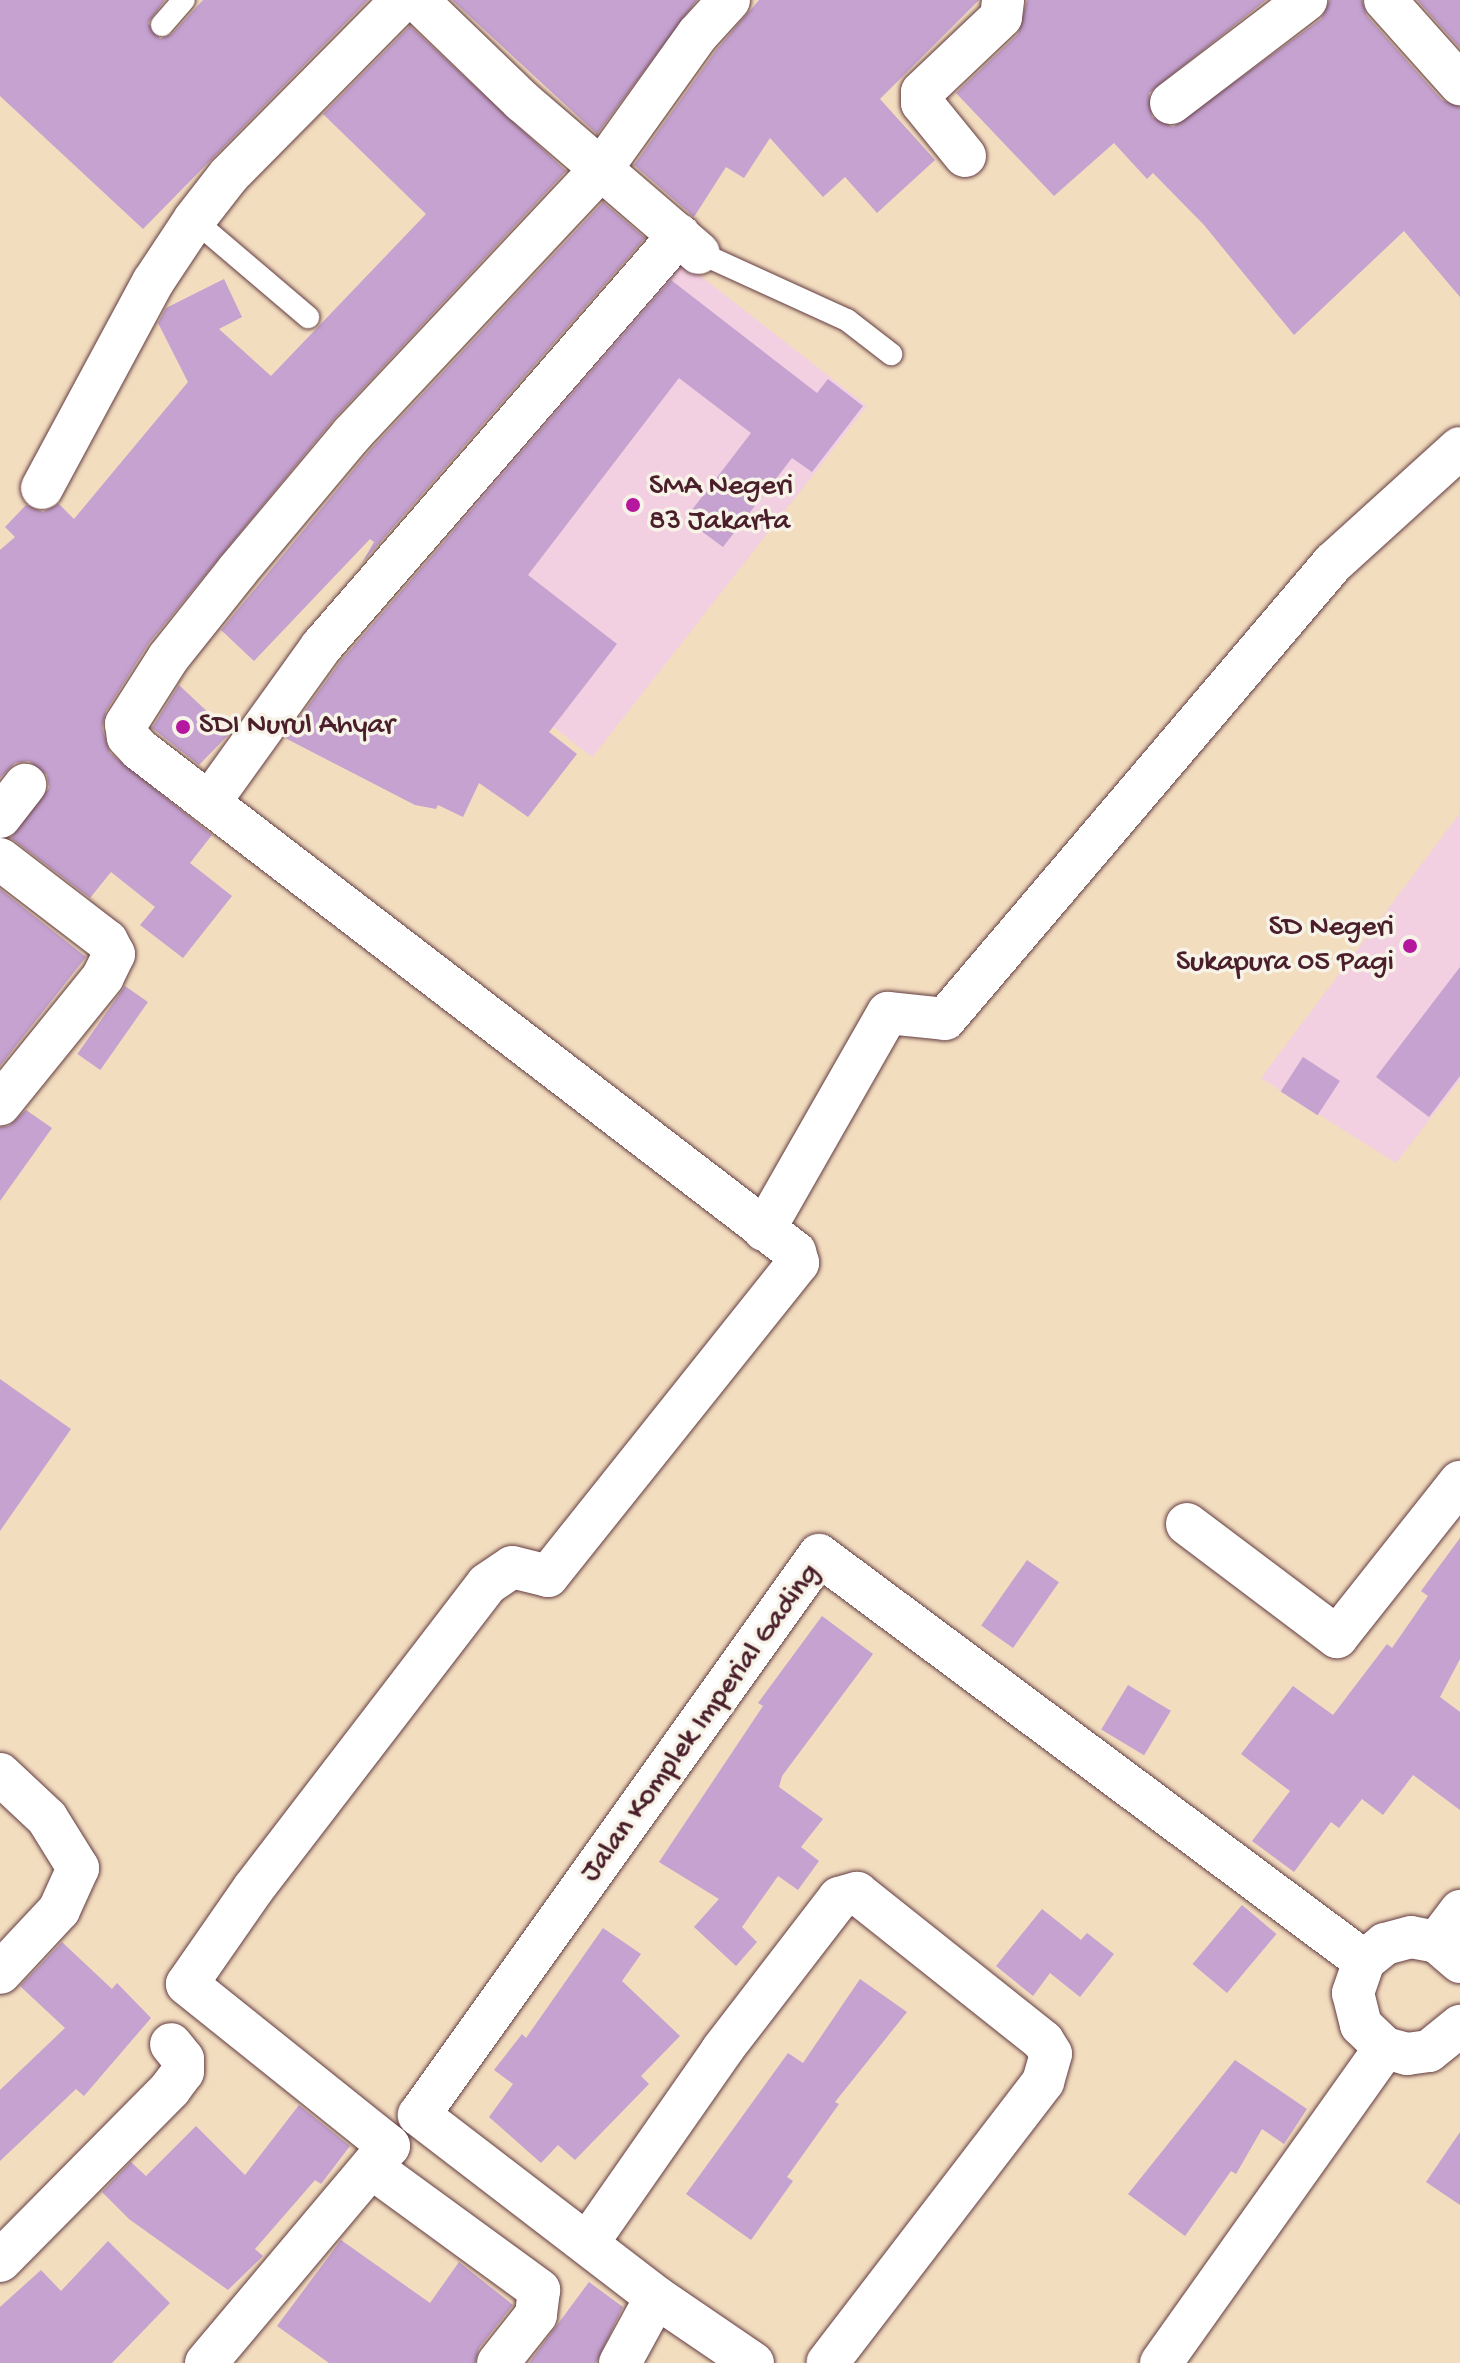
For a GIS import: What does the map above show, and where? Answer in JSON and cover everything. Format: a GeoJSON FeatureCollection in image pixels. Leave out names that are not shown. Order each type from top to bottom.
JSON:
{"type":"FeatureCollection","features":[{"type":"Feature","properties":{"kind":"street"},"geometry":{"type":"LineString","coordinates":[[42,488],[153,282],[194,220],[229,175],[402,0]]}},
{"type":"Feature","properties":{"kind":"street"},"geometry":{"type":"LineString","coordinates":[[209,803],[321,647],[690,244],[417,0]]}},
{"type":"Feature","properties":{"kind":"street"},"geometry":{"type":"LineString","coordinates":[[498,2363],[536,2315],[539,2290],[381,2157],[187,1984],[253,1889],[487,1584],[512,1567],[548,1576],[798,1263],[795,1252],[140,750],[128,737],[126,724],[168,658],[352,434],[602,168],[698,34],[729,0]]}},
{"type":"Feature","properties":{"kind":"street"},"geometry":{"type":"LineString","coordinates":[[965,156],[920,99],[930,80],[1001,17],[1003,0]]}},
{"type":"Feature","properties":{"kind":"street"},"geometry":{"type":"LineString","coordinates":[[1171,103],[1306,0]]}},
{"type":"Feature","properties":{"kind":"street"},"geometry":{"type":"LineString","coordinates":[[1385,0],[1460,84]]}},
{"type":"Feature","properties":{"kind":"street"},"geometry":{"type":"LineString","coordinates":[[764,1230],[888,1013],[945,1019],[1333,563],[1460,448]]}},
{"type":"Feature","properties":{"kind":"street"},"geometry":{"type":"LineString","coordinates":[[0,817],[25,785]]}},
{"type":"Feature","properties":{"kind":"street"},"geometry":{"type":"LineString","coordinates":[[0,859],[113,948],[114,963],[0,1104]]}},
{"type":"Feature","properties":{"kind":"street"},"geometry":{"type":"LineString","coordinates":[[1187,1524],[1337,1637],[1460,1482]]}},
{"type":"Feature","properties":{"kind":"street","name":"Jalan Komplek Imperial Gading"},"geometry":{"type":"LineString","coordinates":[[753,2363],[656,2297],[589,2241],[419,2115],[819,1555],[1364,1961]]}},
{"type":"Feature","properties":{"kind":"street"},"geometry":{"type":"LineString","coordinates":[[0,1774],[47,1818],[78,1868],[59,1910],[0,1973]]}},
{"type":"Feature","properties":{"kind":"street"},"geometry":{"type":"LineString","coordinates":[[589,2241],[722,2050],[839,1898],[857,1893],[1043,2041],[1051,2054],[1043,2082],[827,2363]]}},
{"type":"Feature","properties":{"kind":"street"},"geometry":{"type":"LineString","coordinates":[[1452,1938],[1411,1937],[1385,1944],[1364,1961],[1353,1993],[1361,2025],[1385,2048],[1407,2054],[1429,2051],[1460,2026]]}},
{"type":"Feature","properties":{"kind":"street"},"geometry":{"type":"LineString","coordinates":[[0,2261],[170,2089],[183,2072],[183,2059],[171,2044]]}},
{"type":"Feature","properties":{"kind":"street"},"geometry":{"type":"LineString","coordinates":[[1161,2363],[1385,2048]]}},
{"type":"Feature","properties":{"kind":"street"},"geometry":{"type":"LineString","coordinates":[[206,2363],[381,2157]]}},
{"type":"Feature","properties":{"kind":"street"},"geometry":{"type":"LineString","coordinates":[[620,2363],[656,2297]]}},
{"type":"Feature","properties":{"kind":"lane"},"geometry":{"type":"LineString","coordinates":[[162,25],[184,0]]}},
{"type":"Feature","properties":{"kind":"lane"},"geometry":{"type":"LineString","coordinates":[[194,220],[308,317]]}},
{"type":"Feature","properties":{"kind":"lane"},"geometry":{"type":"LineString","coordinates":[[690,244],[847,320],[891,354]]}},
{"type":"Feature","properties":{"kind":"shaded area","name":"SMA Negeri 83 Jakarta"},"geometry":{"type":"Polygon","coordinates":[[[670,252],[867,406],[592,757],[395,603],[670,252]]]}},
{"type":"Feature","properties":{"kind":"shaded area","name":"SD Negeri Sukapura 05 Pagi"},"geometry":{"type":"Polygon","coordinates":[[[1460,813],[1460,1080],[1396,1163],[1261,1078],[1460,813]]]}},
{"type":"Feature","properties":{"kind":"building"},"geometry":{"type":"Polygon","coordinates":[[[0,0],[165,0],[148,23],[160,39],[172,34],[203,0],[368,0],[143,229],[0,96],[0,0]]]}},
{"type":"Feature","properties":{"kind":"building"},"geometry":{"type":"Polygon","coordinates":[[[452,0],[697,0],[597,134],[452,0]]]}},
{"type":"Feature","properties":{"kind":"building"},"geometry":{"type":"Polygon","coordinates":[[[759,0],[979,0],[880,99],[935,160],[877,213],[845,177],[823,197],[770,138],[744,178],[726,167],[694,217],[634,165],[717,49],[759,0]]]}},
{"type":"Feature","properties":{"kind":"building"},"geometry":{"type":"Polygon","coordinates":[[[1027,0],[1266,0],[1149,93],[1152,117],[1173,127],[1321,19],[1330,0],[1362,0],[1367,16],[1442,100],[1460,107],[1460,297],[1404,231],[1294,335],[1204,225],[1153,173],[1147,179],[1114,143],[1054,196],[956,93],[1018,34],[1027,0]]]}},
{"type":"Feature","properties":{"kind":"building"},"geometry":{"type":"Polygon","coordinates":[[[1417,0],[1460,0],[1460,48],[1417,0]]]}},
{"type":"Feature","properties":{"kind":"building"},"geometry":{"type":"Polygon","coordinates":[[[410,26],[566,171],[334,419],[149,643],[106,711],[102,728],[110,753],[212,835],[190,863],[232,896],[183,958],[140,925],[155,907],[111,872],[90,898],[11,838],[49,788],[47,775],[29,761],[15,763],[0,778],[0,550],[15,537],[5,527],[26,505],[43,512],[59,504],[74,519],[188,382],[158,323],[166,308],[224,279],[242,317],[219,329],[271,376],[426,214],[323,114],[410,26]]]}},
{"type":"Feature","properties":{"kind":"building"},"geometry":{"type":"Polygon","coordinates":[[[603,202],[645,238],[362,563],[374,542],[370,539],[254,661],[221,630],[370,450],[603,202]]]}},
{"type":"Feature","properties":{"kind":"building"},"geometry":{"type":"Polygon","coordinates":[[[671,280],[817,393],[828,379],[863,406],[812,472],[792,458],[723,547],[685,519],[751,433],[679,378],[528,575],[617,644],[549,732],[577,754],[528,817],[479,783],[463,817],[438,805],[436,809],[415,805],[285,738],[340,662],[671,280]]]}},
{"type":"Feature","properties":{"kind":"building","name":"SDI Nurul Ahyar"},"geometry":{"type":"Polygon","coordinates":[[[179,685],[230,733],[199,765],[152,728],[179,685]]]}},
{"type":"Feature","properties":{"kind":"building"},"geometry":{"type":"Polygon","coordinates":[[[0,889],[86,957],[0,1066],[0,889]]]}},
{"type":"Feature","properties":{"kind":"building"},"geometry":{"type":"Polygon","coordinates":[[[1460,967],[1460,1076],[1429,1117],[1376,1077],[1460,967]]]}},
{"type":"Feature","properties":{"kind":"building"},"geometry":{"type":"Polygon","coordinates":[[[125,986],[148,1002],[100,1070],[77,1054],[125,986]]]}},
{"type":"Feature","properties":{"kind":"building"},"geometry":{"type":"Polygon","coordinates":[[[1303,1057],[1340,1081],[1318,1115],[1281,1091],[1303,1057]]]}},
{"type":"Feature","properties":{"kind":"building"},"geometry":{"type":"Polygon","coordinates":[[[26,1110],[52,1128],[0,1201],[0,1127],[9,1126],[26,1110]]]}},
{"type":"Feature","properties":{"kind":"building"},"geometry":{"type":"Polygon","coordinates":[[[0,1379],[71,1429],[0,1531],[0,1379]]]}},
{"type":"Feature","properties":{"kind":"building"},"geometry":{"type":"Polygon","coordinates":[[[1460,1538],[1460,1659],[1440,1697],[1460,1712],[1460,1810],[1413,1775],[1383,1815],[1362,1799],[1339,1828],[1331,1822],[1294,1872],[1252,1841],[1290,1791],[1241,1754],[1293,1686],[1333,1715],[1387,1644],[1392,1648],[1428,1596],[1421,1591],[1460,1538]]]}},
{"type":"Feature","properties":{"kind":"building"},"geometry":{"type":"Polygon","coordinates":[[[1027,1560],[1059,1582],[1013,1648],[981,1626],[1027,1560]]]}},
{"type":"Feature","properties":{"kind":"building"},"geometry":{"type":"Polygon","coordinates":[[[822,1616],[873,1654],[782,1776],[779,1787],[823,1819],[801,1847],[819,1861],[798,1890],[778,1876],[742,1927],[757,1942],[736,1966],[694,1927],[719,1899],[659,1862],[763,1706],[758,1703],[822,1616]]]}},
{"type":"Feature","properties":{"kind":"building"},"geometry":{"type":"Polygon","coordinates":[[[1128,1685],[1171,1711],[1144,1755],[1101,1730],[1128,1685]]]}},
{"type":"Feature","properties":{"kind":"building"},"geometry":{"type":"Polygon","coordinates":[[[1242,1905],[1276,1934],[1227,1993],[1193,1964],[1242,1905]]]}},
{"type":"Feature","properties":{"kind":"building"},"geometry":{"type":"Polygon","coordinates":[[[1042,1909],[1081,1940],[1087,1933],[1114,1954],[1080,1997],[1050,1973],[1033,1996],[996,1966],[1042,1909]]]}},
{"type":"Feature","properties":{"kind":"building"},"geometry":{"type":"Polygon","coordinates":[[[603,1928],[641,1954],[622,1981],[680,2036],[641,2076],[649,2084],[575,2160],[558,2145],[541,2163],[489,2117],[513,2084],[494,2070],[522,2034],[526,2038],[603,1928]]]}},
{"type":"Feature","properties":{"kind":"building"},"geometry":{"type":"Polygon","coordinates":[[[62,1942],[112,1989],[117,1983],[151,2018],[84,2096],[76,2089],[0,2161],[0,2090],[65,2028],[20,1986],[62,1942]]]}},
{"type":"Feature","properties":{"kind":"building"},"geometry":{"type":"Polygon","coordinates":[[[860,1979],[907,2012],[835,2102],[839,2104],[787,2177],[793,2181],[751,2240],[686,2194],[788,2053],[803,2063],[860,1979]]]}},
{"type":"Feature","properties":{"kind":"building"},"geometry":{"type":"Polygon","coordinates":[[[1235,2060],[1307,2109],[1284,2144],[1262,2129],[1236,2174],[1231,2171],[1185,2236],[1128,2194],[1235,2060]]]}},
{"type":"Feature","properties":{"kind":"building"},"geometry":{"type":"Polygon","coordinates":[[[299,2105],[350,2146],[321,2184],[315,2180],[255,2249],[263,2256],[228,2290],[129,2219],[102,2192],[131,2162],[146,2176],[196,2126],[245,2175],[299,2105]]]}},
{"type":"Feature","properties":{"kind":"building"},"geometry":{"type":"Polygon","coordinates":[[[1460,2132],[1460,2205],[1426,2182],[1460,2132]]]}},
{"type":"Feature","properties":{"kind":"building"},"geometry":{"type":"Polygon","coordinates":[[[341,2240],[430,2303],[459,2262],[513,2305],[479,2348],[475,2363],[329,2363],[277,2326],[341,2240]]]}},
{"type":"Feature","properties":{"kind":"building"},"geometry":{"type":"Polygon","coordinates":[[[108,2241],[170,2303],[112,2363],[0,2363],[0,2307],[41,2270],[61,2291],[108,2241]]]}},
{"type":"Feature","properties":{"kind":"building"},"geometry":{"type":"Polygon","coordinates":[[[589,2282],[623,2307],[596,2363],[529,2363],[589,2282]]]}},
{"type":"Feature","properties":{"kind":"place","name":"SMA Negeri 83 Jakarta"},"geometry":{"type":"Point","coordinates":[633,505]}},
{"type":"Feature","properties":{"kind":"place","name":"SDI Nurul Ahyar"},"geometry":{"type":"Point","coordinates":[183,727]}},
{"type":"Feature","properties":{"kind":"place","name":"SD Negeri Sukapura 05 Pagi"},"geometry":{"type":"Point","coordinates":[1410,946]}}]}
